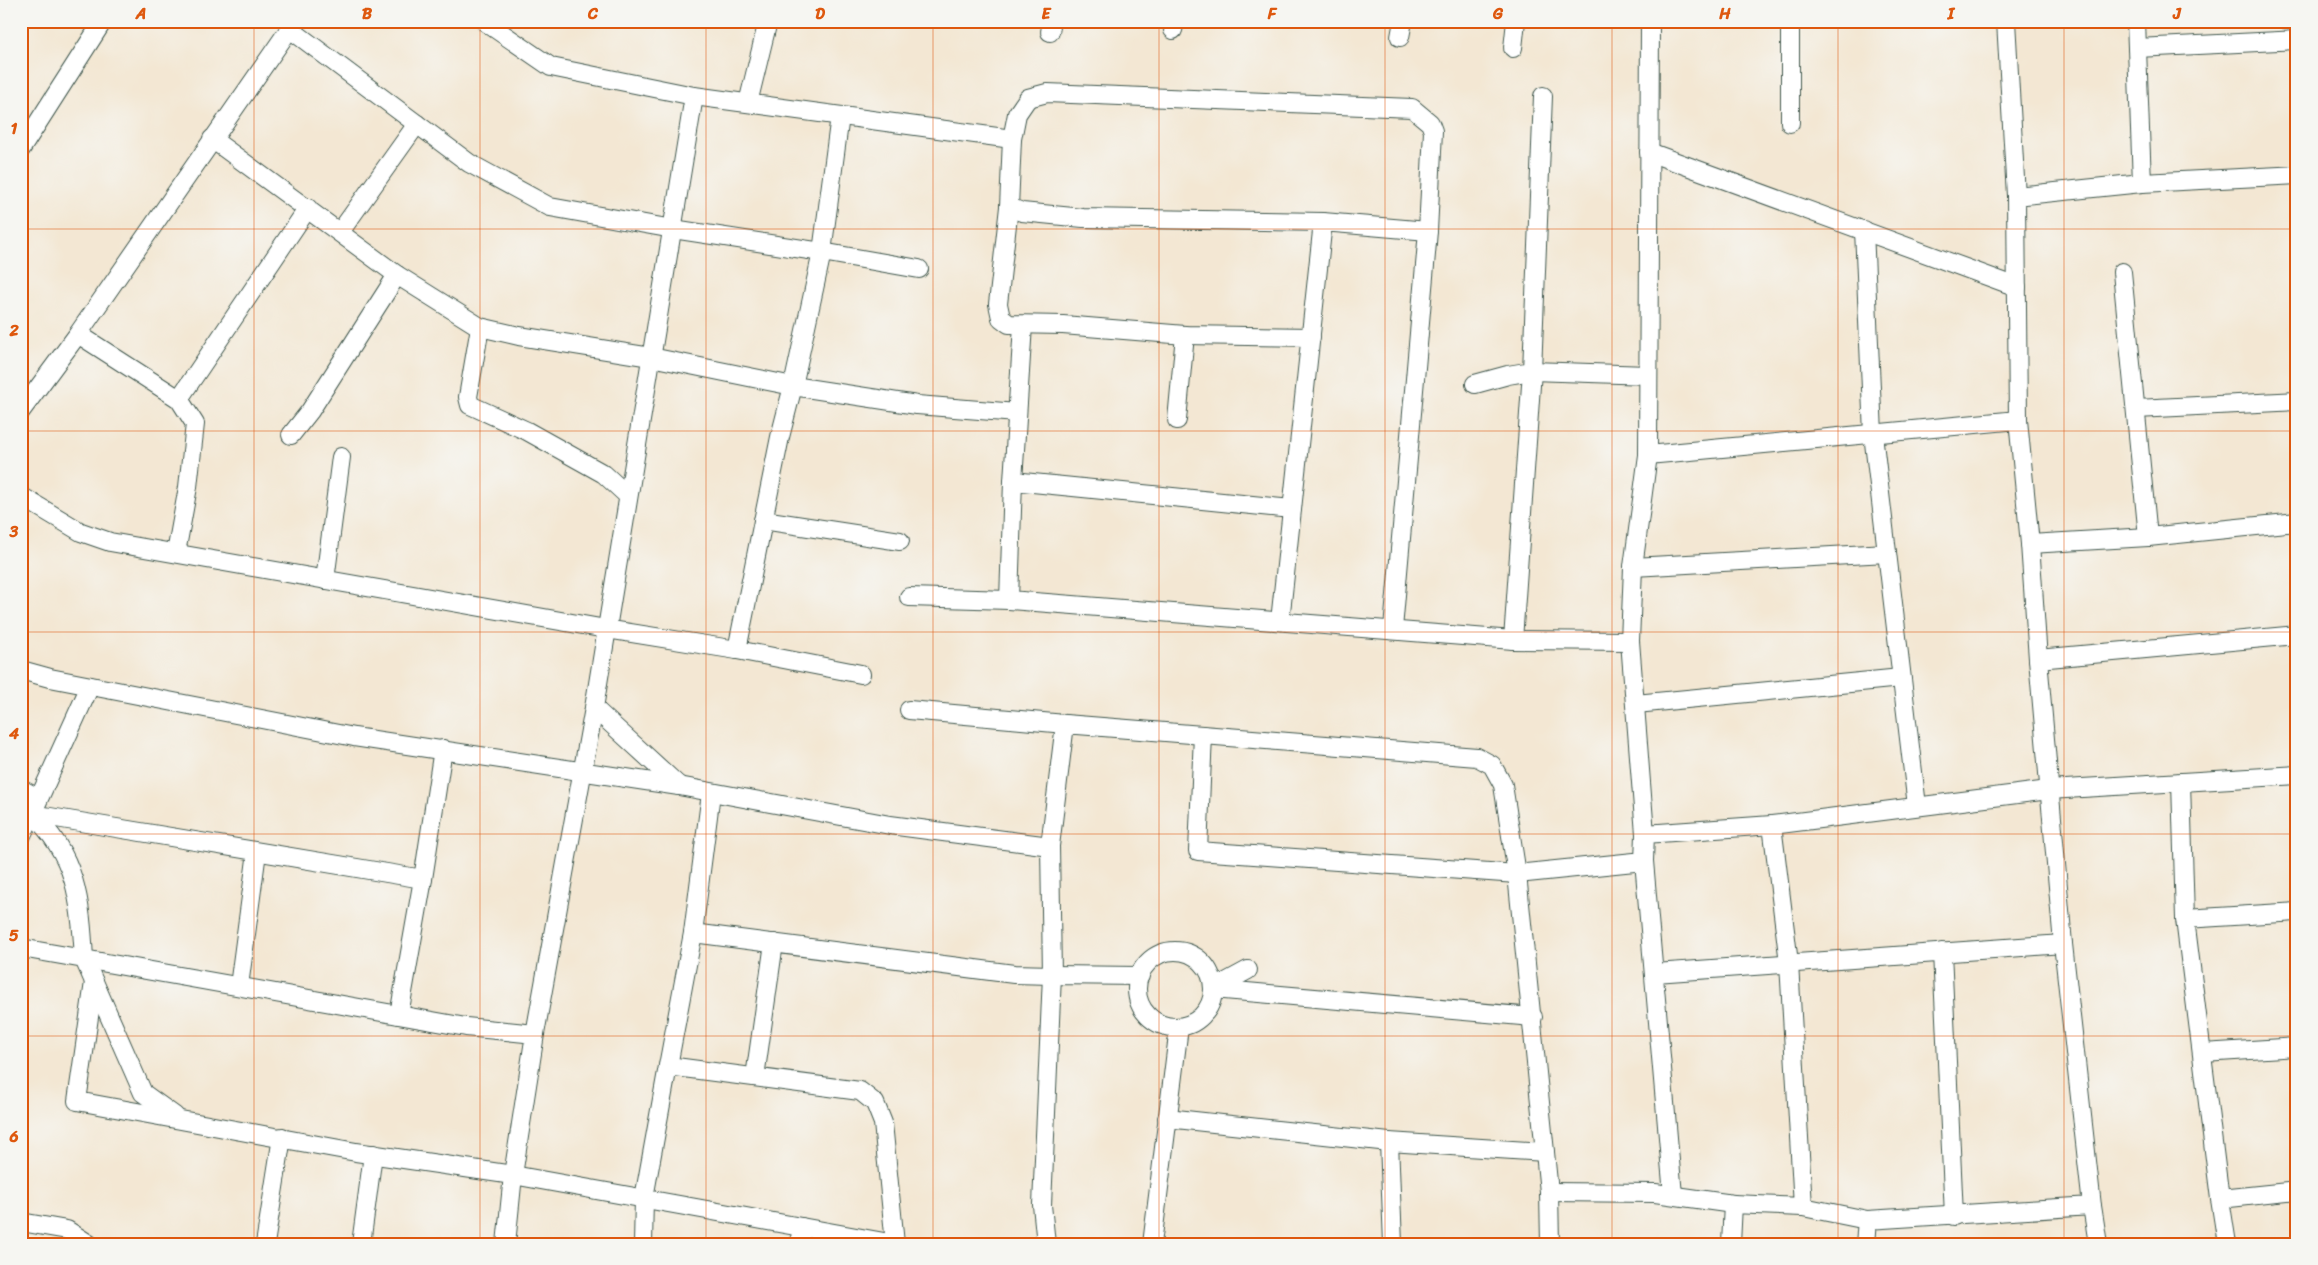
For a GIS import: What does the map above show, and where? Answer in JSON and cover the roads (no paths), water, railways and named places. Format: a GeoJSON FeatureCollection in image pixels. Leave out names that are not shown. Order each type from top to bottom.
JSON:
{"type":"FeatureCollection","features":[{"type":"Feature","properties":{"kind":"street"},"geometry":{"type":"LineString","coordinates":[[21,150],[103,21]]}},
{"type":"Feature","properties":{"kind":"street"},"geometry":{"type":"LineString","coordinates":[[484,21],[551,67],[694,96],[1012,139]]}},
{"type":"Feature","properties":{"kind":"street"},"geometry":{"type":"LineString","coordinates":[[748,103],[768,21]]}},
{"type":"Feature","properties":{"kind":"street"},"geometry":{"type":"LineString","coordinates":[[1513,48],[1516,21]]}},
{"type":"Feature","properties":{"kind":"street"},"geometry":{"type":"LineString","coordinates":[[1650,21],[1648,454],[1633,568],[1630,641],[1645,834],[1644,861],[1673,1195]]}},
{"type":"Feature","properties":{"kind":"street"},"geometry":{"type":"LineString","coordinates":[[1790,21],[1790,123]]}},
{"type":"Feature","properties":{"kind":"street"},"geometry":{"type":"LineString","coordinates":[[2006,21],[2016,196],[2018,420],[2063,944],[2092,1206],[2098,1244]]}},
{"type":"Feature","properties":{"kind":"street"},"geometry":{"type":"LineString","coordinates":[[2136,21],[2142,183]]}},
{"type":"Feature","properties":{"kind":"street"},"geometry":{"type":"LineString","coordinates":[[21,411],[78,334],[292,25],[469,163],[550,206],[673,229],[919,269]]}},
{"type":"Feature","properties":{"kind":"street"},"geometry":{"type":"LineString","coordinates":[[2137,48],[2297,40]]}},
{"type":"Feature","properties":{"kind":"street"},"geometry":{"type":"LineString","coordinates":[[1311,337],[1185,335],[1010,324],[1001,318],[998,304],[1009,207],[1012,139],[1017,114],[1028,98],[1047,93],[1412,108],[1430,123],[1433,131],[1428,231],[1393,628]]}},
{"type":"Feature","properties":{"kind":"street"},"geometry":{"type":"LineString","coordinates":[[506,1244],[513,1174],[535,1034],[581,771],[594,708],[694,96]]}},
{"type":"Feature","properties":{"kind":"street"},"geometry":{"type":"LineString","coordinates":[[1513,640],[1532,371],[1542,96]]}},
{"type":"Feature","properties":{"kind":"street"},"geometry":{"type":"LineString","coordinates":[[737,650],[780,437],[794,386],[822,252],[840,116]]}},
{"type":"Feature","properties":{"kind":"street"},"geometry":{"type":"LineString","coordinates":[[340,232],[417,124]]}},
{"type":"Feature","properties":{"kind":"street"},"geometry":{"type":"LineString","coordinates":[[212,139],[397,275],[480,327],[519,336],[651,357],[794,386],[916,405],[1017,413]]}},
{"type":"Feature","properties":{"kind":"street"},"geometry":{"type":"LineString","coordinates":[[1649,152],[2017,287]]}},
{"type":"Feature","properties":{"kind":"street"},"geometry":{"type":"LineString","coordinates":[[2016,196],[2142,183],[2297,174]]}},
{"type":"Feature","properties":{"kind":"street"},"geometry":{"type":"LineString","coordinates":[[1009,207],[1022,212],[1083,218],[1323,222],[1428,231]]}},
{"type":"Feature","properties":{"kind":"street"},"geometry":{"type":"LineString","coordinates":[[179,399],[308,208]]}},
{"type":"Feature","properties":{"kind":"street"},"geometry":{"type":"LineString","coordinates":[[1280,621],[1323,222]]}},
{"type":"Feature","properties":{"kind":"street"},"geometry":{"type":"LineString","coordinates":[[1864,230],[1873,434],[1917,806]]}},
{"type":"Feature","properties":{"kind":"street"},"geometry":{"type":"LineString","coordinates":[[2122,272],[2148,538]]}},
{"type":"Feature","properties":{"kind":"street"},"geometry":{"type":"LineString","coordinates":[[291,435],[310,411],[397,275]]}},
{"type":"Feature","properties":{"kind":"street"},"geometry":{"type":"LineString","coordinates":[[1009,600],[1013,481],[1023,324]]}},
{"type":"Feature","properties":{"kind":"street"},"geometry":{"type":"LineString","coordinates":[[480,327],[468,397],[470,405],[527,431],[604,474],[628,496]]}},
{"type":"Feature","properties":{"kind":"street"},"geometry":{"type":"LineString","coordinates":[[78,334],[179,399],[195,424],[188,488],[176,553]]}},
{"type":"Feature","properties":{"kind":"street"},"geometry":{"type":"LineString","coordinates":[[1177,420],[1185,335]]}},
{"type":"Feature","properties":{"kind":"street"},"geometry":{"type":"LineString","coordinates":[[1475,384],[1532,371],[1648,375]]}},
{"type":"Feature","properties":{"kind":"street"},"geometry":{"type":"LineString","coordinates":[[2136,409],[2297,401]]}},
{"type":"Feature","properties":{"kind":"street"},"geometry":{"type":"LineString","coordinates":[[1648,454],[2018,420]]}},
{"type":"Feature","properties":{"kind":"street"},"geometry":{"type":"LineString","coordinates":[[325,580],[342,457]]}},
{"type":"Feature","properties":{"kind":"street"},"geometry":{"type":"LineString","coordinates":[[1013,481],[1292,509]]}},
{"type":"Feature","properties":{"kind":"street"},"geometry":{"type":"LineString","coordinates":[[21,496],[81,532],[110,542],[606,630],[737,650],[861,674]]}},
{"type":"Feature","properties":{"kind":"street"},"geometry":{"type":"LineString","coordinates":[[763,520],[900,541]]}},
{"type":"Feature","properties":{"kind":"street"},"geometry":{"type":"LineString","coordinates":[[2030,544],[2148,538],[2297,522]]}},
{"type":"Feature","properties":{"kind":"street"},"geometry":{"type":"LineString","coordinates":[[1633,568],[1887,553]]}},
{"type":"Feature","properties":{"kind":"street"},"geometry":{"type":"LineString","coordinates":[[909,597],[1009,600],[1393,628],[1513,640],[1630,641]]}},
{"type":"Feature","properties":{"kind":"street"},"geometry":{"type":"LineString","coordinates":[[2038,659],[2297,635]]}},
{"type":"Feature","properties":{"kind":"street"},"geometry":{"type":"LineString","coordinates":[[21,670],[90,686],[354,737],[679,786],[890,825],[1050,846]]}},
{"type":"Feature","properties":{"kind":"street"},"geometry":{"type":"LineString","coordinates":[[1636,704],[1901,678]]}},
{"type":"Feature","properties":{"kind":"street"},"geometry":{"type":"LineString","coordinates":[[21,837],[90,686]]}},
{"type":"Feature","properties":{"kind":"street"},"geometry":{"type":"LineString","coordinates":[[594,708],[679,786]]}},
{"type":"Feature","properties":{"kind":"street"},"geometry":{"type":"LineString","coordinates":[[909,710],[1477,757],[1492,765],[1503,785],[1517,874],[1533,1017],[1549,1192],[1550,1244]]}},
{"type":"Feature","properties":{"kind":"street"},"geometry":{"type":"LineString","coordinates":[[1046,1244],[1042,1204],[1052,975],[1050,846],[1064,724]]}},
{"type":"Feature","properties":{"kind":"street"},"geometry":{"type":"LineString","coordinates":[[1203,735],[1198,851],[1517,874],[1644,861]]}},
{"type":"Feature","properties":{"kind":"street"},"geometry":{"type":"LineString","coordinates":[[399,1015],[423,880],[443,749]]}},
{"type":"Feature","properties":{"kind":"street"},"geometry":{"type":"LineString","coordinates":[[1645,834],[1772,824],[2049,790],[2297,774]]}},
{"type":"Feature","properties":{"kind":"street"},"geometry":{"type":"LineString","coordinates":[[2181,782],[2185,919],[2227,1244]]}},
{"type":"Feature","properties":{"kind":"street"},"geometry":{"type":"LineString","coordinates":[[21,789],[35,806],[74,878],[82,912],[84,959],[143,1093],[179,1119]]}},
{"type":"Feature","properties":{"kind":"street"},"geometry":{"type":"LineString","coordinates":[[643,1244],[644,1198],[693,933],[711,793]]}},
{"type":"Feature","properties":{"kind":"street"},"geometry":{"type":"LineString","coordinates":[[35,806],[257,852],[423,880]]}},
{"type":"Feature","properties":{"kind":"street"},"geometry":{"type":"LineString","coordinates":[[1772,824],[1789,963],[1803,1207]]}},
{"type":"Feature","properties":{"kind":"street"},"geometry":{"type":"LineString","coordinates":[[238,986],[257,852]]}},
{"type":"Feature","properties":{"kind":"street"},"geometry":{"type":"LineString","coordinates":[[2185,919],[2297,912]]}},
{"type":"Feature","properties":{"kind":"street"},"geometry":{"type":"LineString","coordinates":[[693,933],[1014,974],[1140,976]]}},
{"type":"Feature","properties":{"kind":"street"},"geometry":{"type":"LineString","coordinates":[[755,1077],[774,943]]}},
{"type":"Feature","properties":{"kind":"street"},"geometry":{"type":"LineString","coordinates":[[1655,973],[2063,944]]}},
{"type":"Feature","properties":{"kind":"street"},"geometry":{"type":"LineString","coordinates":[[21,948],[466,1027],[535,1034]]}},
{"type":"Feature","properties":{"kind":"street"},"geometry":{"type":"LineString","coordinates":[[1169,952],[1179,952],[1199,959],[1207,968],[1214,988],[1212,1000],[1200,1019],[1179,1028],[1158,1023],[1142,1008],[1138,998],[1140,976],[1151,960],[1169,952]]}},
{"type":"Feature","properties":{"kind":"street"},"geometry":{"type":"LineString","coordinates":[[1942,952],[1954,1216]]}},
{"type":"Feature","properties":{"kind":"street"},"geometry":{"type":"LineString","coordinates":[[1214,988],[1248,970]]}},
{"type":"Feature","properties":{"kind":"street"},"geometry":{"type":"LineString","coordinates":[[94,982],[77,1101],[373,1154],[513,1174],[644,1198],[800,1235],[895,1244],[883,1123],[875,1102],[860,1091],[668,1066]]}},
{"type":"Feature","properties":{"kind":"street"},"geometry":{"type":"LineString","coordinates":[[1214,988],[1533,1017]]}},
{"type":"Feature","properties":{"kind":"street"},"geometry":{"type":"LineString","coordinates":[[1152,1244],[1179,1028]]}},
{"type":"Feature","properties":{"kind":"street"},"geometry":{"type":"LineString","coordinates":[[2203,1052],[2297,1047]]}},
{"type":"Feature","properties":{"kind":"street"},"geometry":{"type":"LineString","coordinates":[[1167,1118],[1389,1142],[1545,1152]]}},
{"type":"Feature","properties":{"kind":"street"},"geometry":{"type":"LineString","coordinates":[[265,1244],[282,1137]]}},
{"type":"Feature","properties":{"kind":"street"},"geometry":{"type":"LineString","coordinates":[[1389,1142],[1392,1244]]}},
{"type":"Feature","properties":{"kind":"street"},"geometry":{"type":"LineString","coordinates":[[361,1244],[373,1154]]}},
{"type":"Feature","properties":{"kind":"street"},"geometry":{"type":"LineString","coordinates":[[2220,1198],[2297,1191]]}},
{"type":"Feature","properties":{"kind":"street"},"geometry":{"type":"LineString","coordinates":[[1549,1192],[1673,1195],[1733,1204],[1803,1207],[1867,1220],[2092,1206]]}},
{"type":"Feature","properties":{"kind":"street"},"geometry":{"type":"LineString","coordinates":[[1731,1244],[1733,1204]]}},
{"type":"Feature","properties":{"kind":"street"},"geometry":{"type":"LineString","coordinates":[[1865,1244],[1867,1220]]}},
{"type":"Feature","properties":{"kind":"street"},"geometry":{"type":"LineString","coordinates":[[21,1222],[67,1230],[89,1244]]}}]}
